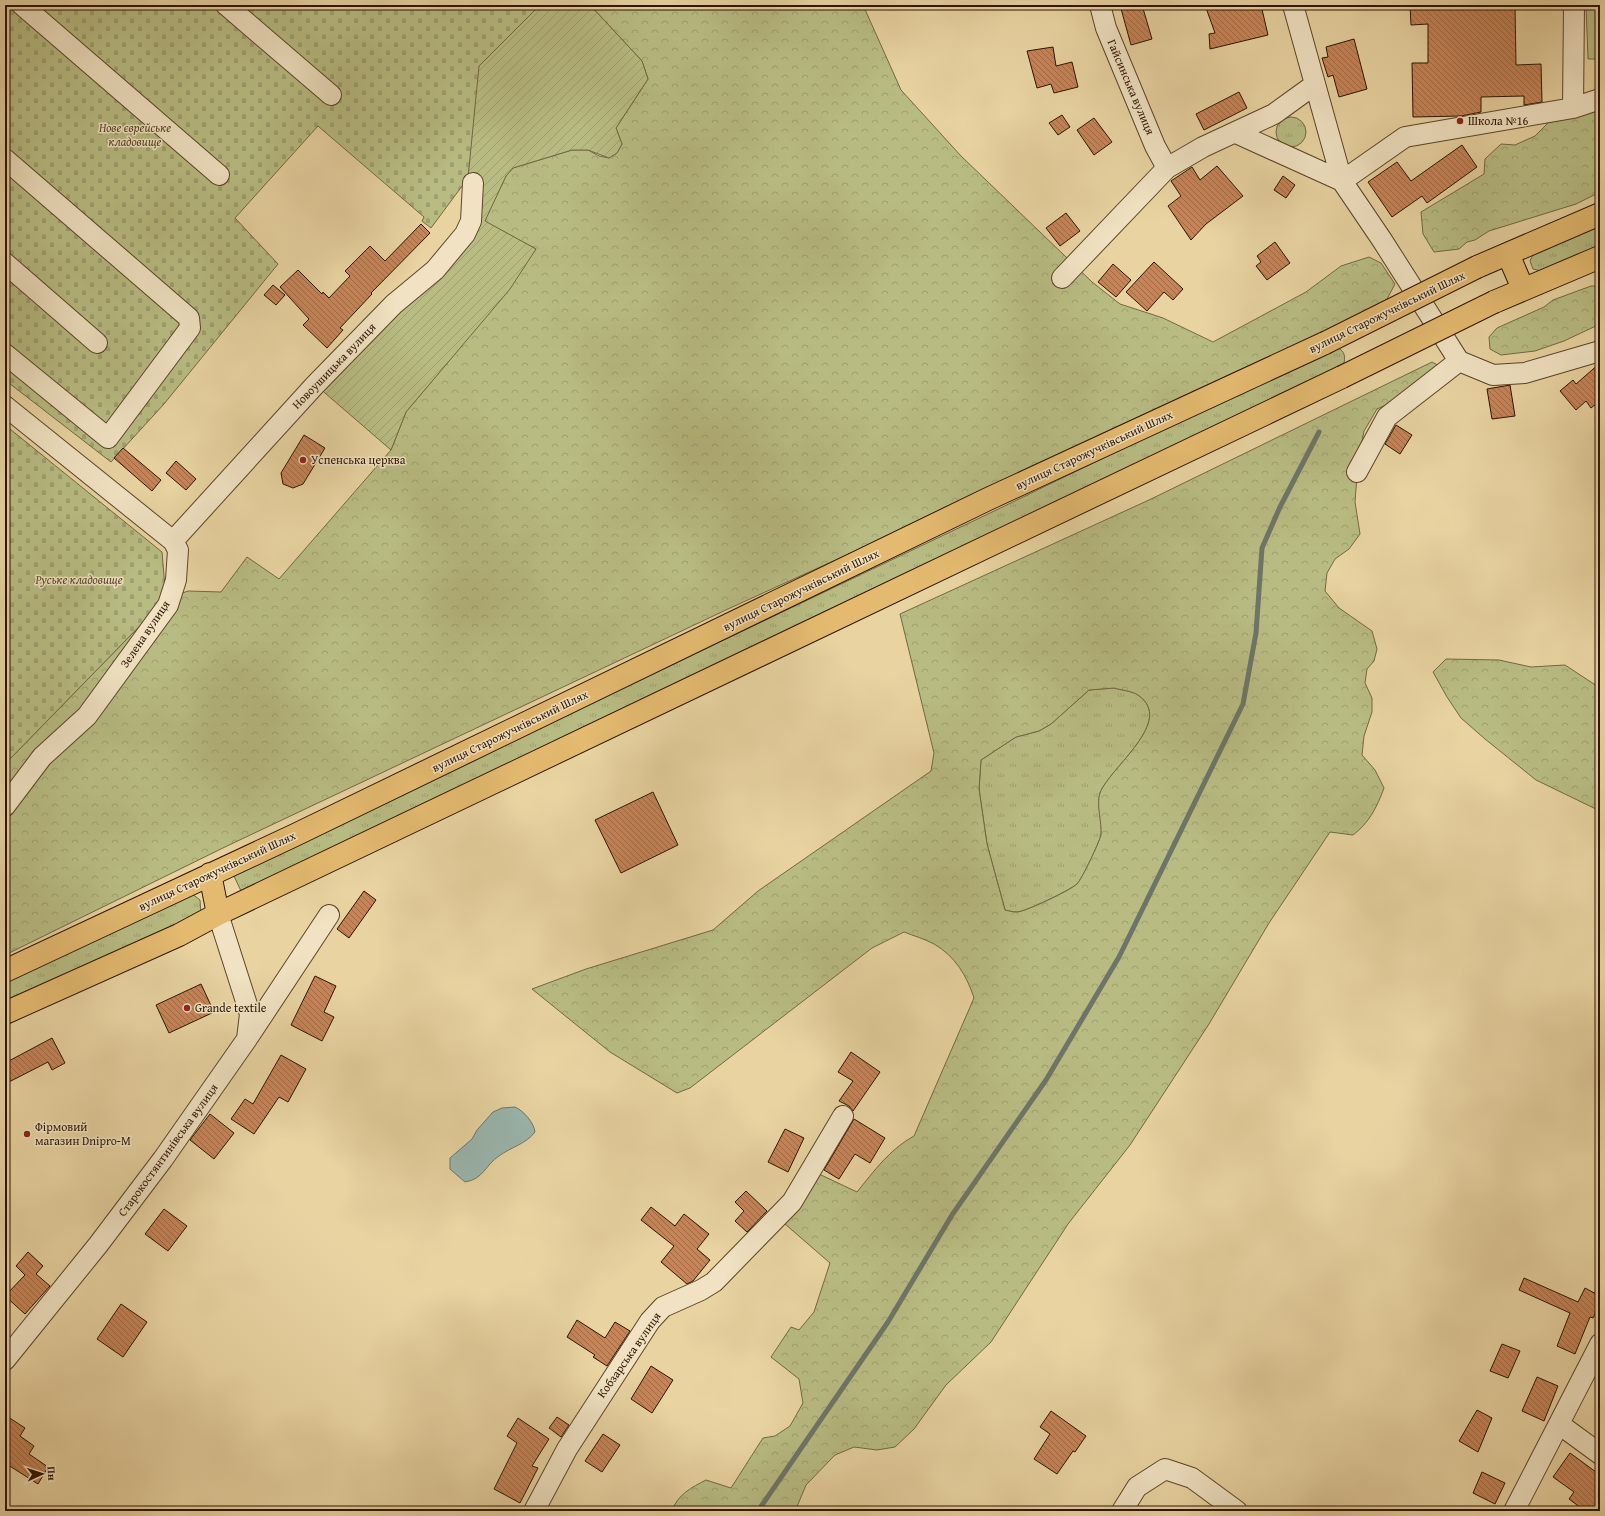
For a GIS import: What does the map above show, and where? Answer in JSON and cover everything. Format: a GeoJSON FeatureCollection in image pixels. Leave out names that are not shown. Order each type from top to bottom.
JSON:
{"type":"FeatureCollection","features":[{"type":"Feature","properties":{"kind":"main road","name":"вулиця Старожучківський Шлях"},"geometry":{"type":"LineString","coordinates":[[5,971],[689,645],[988,499],[1325,343],[1477,267],[1600,214]]}},
{"type":"Feature","properties":{"kind":"main road"},"geometry":{"type":"LineString","coordinates":[[1508,254],[1523,289]]}},
{"type":"Feature","properties":{"kind":"main road"},"geometry":{"type":"LineString","coordinates":[[5,1013],[179,935],[218,914],[1342,377],[1494,302],[1600,257]]}},
{"type":"Feature","properties":{"kind":"main road"},"geometry":{"type":"LineString","coordinates":[[210,874],[218,914]]}},
{"type":"Feature","properties":{"kind":"street"},"geometry":{"type":"LineString","coordinates":[[22,5],[219,175]]}},
{"type":"Feature","properties":{"kind":"street"},"geometry":{"type":"LineString","coordinates":[[226,5],[331,95]]}},
{"type":"Feature","properties":{"kind":"street","name":"Гайсинська вулиця"},"geometry":{"type":"LineString","coordinates":[[1100,5],[1106,28],[1155,146],[1167,168]]}},
{"type":"Feature","properties":{"kind":"street"},"geometry":{"type":"LineString","coordinates":[[1293,5],[1314,85],[1342,181],[1382,240],[1459,361],[1493,375],[1525,373],[1600,351]]}},
{"type":"Feature","properties":{"kind":"street"},"geometry":{"type":"LineString","coordinates":[[1574,5],[1574,108]]}},
{"type":"Feature","properties":{"kind":"street"},"geometry":{"type":"LineString","coordinates":[[1062,278],[1167,168],[1203,147],[1236,133],[1274,114],[1314,85]]}},
{"type":"Feature","properties":{"kind":"street"},"geometry":{"type":"LineString","coordinates":[[1342,181],[1405,136],[1574,108],[1600,99]]}},
{"type":"Feature","properties":{"kind":"street"},"geometry":{"type":"LineString","coordinates":[[1236,133],[1342,181]]}},
{"type":"Feature","properties":{"kind":"street"},"geometry":{"type":"LineString","coordinates":[[5,159],[189,318],[190,328],[108,438],[5,354]]}},
{"type":"Feature","properties":{"kind":"street","name":"Новоушицька вулиця"},"geometry":{"type":"LineString","coordinates":[[173,541],[315,385],[394,304],[435,270],[465,234],[471,221],[473,183]]}},
{"type":"Feature","properties":{"kind":"street"},"geometry":{"type":"LineString","coordinates":[[5,263],[97,343]]}},
{"type":"Feature","properties":{"kind":"street"},"geometry":{"type":"LineString","coordinates":[[1357,472],[1387,417],[1459,361]]}},
{"type":"Feature","properties":{"kind":"street"},"geometry":{"type":"LineString","coordinates":[[5,406],[173,541]]}},
{"type":"Feature","properties":{"kind":"street","name":"Зелена вулиця"},"geometry":{"type":"LineString","coordinates":[[5,806],[42,757],[87,716],[168,605],[176,580],[178,550],[173,541]]}},
{"type":"Feature","properties":{"kind":"street","name":"Старокостянтинівська вулиця"},"geometry":{"type":"LineString","coordinates":[[5,1360],[112,1227],[163,1159],[247,1039],[250,1014],[218,914]]}},
{"type":"Feature","properties":{"kind":"street"},"geometry":{"type":"LineString","coordinates":[[247,1039],[329,915]]}},
{"type":"Feature","properties":{"kind":"street","name":"Кобзарська вулиця"},"geometry":{"type":"LineString","coordinates":[[534,1511],[567,1449],[650,1322],[663,1307],[701,1290],[714,1282],[792,1202],[843,1116]]}},
{"type":"Feature","properties":{"kind":"street"},"geometry":{"type":"LineString","coordinates":[[1514,1511],[1600,1344]]}},
{"type":"Feature","properties":{"kind":"street"},"geometry":{"type":"LineString","coordinates":[[1559,1424],[1600,1454]]}},
{"type":"Feature","properties":{"kind":"street"},"geometry":{"type":"LineString","coordinates":[[1122,1511],[1137,1487],[1166,1469],[1192,1478],[1237,1511]]}},
{"type":"Feature","properties":{"kind":"green space","name":"Нове єврейське кладовище"},"geometry":{"type":"Polygon","coordinates":[[[5,5],[540,5],[516,30],[474,131],[468,178],[431,228],[422,221],[424,217],[318,126],[235,218],[278,264],[164,404],[111,462],[5,380],[5,5]]]}},
{"type":"Feature","properties":{"kind":"green space"},"geometry":{"type":"Polygon","coordinates":[[[540,5],[590,5],[642,61],[648,79],[616,128],[622,144],[617,153],[609,158],[588,150],[572,150],[513,168],[506,176],[485,221],[536,249],[510,289],[406,412],[391,450],[318,387],[469,236],[468,178],[479,66],[540,5]]]}},
{"type":"Feature","properties":{"kind":"green space"},"geometry":{"type":"Polygon","coordinates":[[[590,5],[863,5],[901,90],[961,156],[1092,282],[1120,304],[1163,318],[1213,342],[1306,292],[1341,266],[1369,257],[1381,263],[1395,284],[1386,301],[1349,325],[977,492],[853,552],[728,609],[227,846],[5,955],[5,764],[166,599],[188,591],[221,592],[247,557],[279,579],[391,450],[406,412],[453,356],[536,249],[484,221],[506,176],[513,168],[572,150],[588,150],[599,156],[609,158],[617,153],[622,144],[616,128],[648,79],[642,61],[590,5]]]}},
{"type":"Feature","properties":{"kind":"green space"},"geometry":{"type":"Polygon","coordinates":[[[1586,5],[1600,5],[1600,59],[1588,59],[1586,5]]]}},
{"type":"Feature","properties":{"kind":"green space"},"geometry":{"type":"Polygon","coordinates":[[[1600,102],[1600,192],[1576,204],[1489,231],[1475,240],[1467,242],[1459,249],[1434,252],[1423,234],[1421,212],[1484,174],[1485,159],[1501,144],[1515,145],[1535,136],[1551,120],[1600,102]]]}},
{"type":"Feature","properties":{"kind":"green space"},"geometry":{"type":"Polygon","coordinates":[[[1291,117],[1297,118],[1305,126],[1305,138],[1297,146],[1291,147],[1285,146],[1277,138],[1276,132],[1277,126],[1285,118],[1291,117]]]}},
{"type":"Feature","properties":{"kind":"green space"},"geometry":{"type":"Polygon","coordinates":[[[1600,225],[1600,247],[1541,271],[1533,269],[1530,261],[1534,252],[1600,225]]]}},
{"type":"Feature","properties":{"kind":"green space"},"geometry":{"type":"Polygon","coordinates":[[[1591,286],[1600,286],[1600,324],[1564,341],[1535,351],[1501,355],[1490,349],[1489,337],[1497,328],[1544,307],[1553,300],[1591,286]]]}},
{"type":"Feature","properties":{"kind":"green space"},"geometry":{"type":"Polygon","coordinates":[[[1335,346],[1343,353],[1345,357],[1344,363],[998,531],[242,893],[233,874],[990,513],[1335,346]]]}},
{"type":"Feature","properties":{"kind":"green space"},"geometry":{"type":"Polygon","coordinates":[[[1432,362],[1439,366],[1408,395],[1377,409],[1364,431],[1358,463],[1355,502],[1360,534],[1349,549],[1335,559],[1327,573],[1325,591],[1339,608],[1372,631],[1377,649],[1374,661],[1367,669],[1365,683],[1372,698],[1372,712],[1364,736],[1362,755],[1375,770],[1384,788],[1378,802],[1368,820],[1353,835],[1330,832],[1269,923],[1209,1024],[1130,1145],[1068,1224],[991,1342],[946,1385],[914,1429],[895,1447],[877,1450],[854,1447],[835,1455],[806,1485],[796,1509],[797,1511],[672,1511],[677,1500],[681,1496],[706,1480],[731,1488],[763,1438],[775,1436],[790,1426],[803,1403],[799,1379],[771,1357],[791,1327],[799,1330],[814,1312],[830,1263],[785,1224],[819,1174],[857,1192],[876,1168],[897,1147],[914,1136],[974,998],[964,974],[948,954],[931,942],[904,932],[872,948],[690,1088],[677,1093],[610,1052],[532,989],[586,969],[713,930],[758,891],[931,771],[934,753],[900,614],[1149,500],[1432,362]],[[1114,688],[1089,690],[1051,724],[1039,731],[1016,737],[981,760],[979,789],[987,844],[1005,910],[1016,912],[1022,911],[1038,905],[1073,887],[1077,884],[1086,868],[1101,835],[1099,803],[1100,793],[1106,782],[1137,744],[1145,731],[1150,718],[1148,706],[1138,695],[1114,688]]]}},
{"type":"Feature","properties":{"kind":"green space","name":"Руське кладовище"},"geometry":{"type":"Polygon","coordinates":[[[5,425],[162,552],[166,599],[5,764],[5,425]]]}},
{"type":"Feature","properties":{"kind":"green space"},"geometry":{"type":"Polygon","coordinates":[[[1446,659],[1499,660],[1531,667],[1565,665],[1600,688],[1600,811],[1536,780],[1461,718],[1433,672],[1446,659]]]}},
{"type":"Feature","properties":{"kind":"green space"},"geometry":{"type":"Polygon","coordinates":[[[1114,688],[1138,695],[1148,706],[1150,718],[1145,731],[1137,744],[1106,782],[1100,793],[1099,803],[1101,835],[1090,861],[1079,881],[1073,887],[1022,911],[1015,912],[1005,910],[987,844],[979,789],[981,760],[1016,737],[1039,731],[1051,724],[1089,690],[1114,688]]]}},
{"type":"Feature","properties":{"kind":"green space"},"geometry":{"type":"Polygon","coordinates":[[[191,893],[200,900],[201,914],[5,1004],[5,981],[191,893]]]}},
{"type":"Feature","properties":{"kind":"water"},"geometry":{"type":"Polygon","coordinates":[[[515,1107],[522,1111],[528,1118],[533,1125],[535,1132],[527,1140],[494,1160],[476,1178],[465,1182],[450,1169],[450,1158],[472,1139],[477,1130],[493,1112],[502,1108],[515,1107]]]}},
{"type":"Feature","properties":{"kind":"building"},"geometry":{"type":"Polygon","coordinates":[[[1120,5],[1142,5],[1152,39],[1131,45],[1120,5]]]}},
{"type":"Feature","properties":{"kind":"building"},"geometry":{"type":"Polygon","coordinates":[[[1205,5],[1261,5],[1268,35],[1210,49],[1209,34],[1215,33],[1205,5]]]}},
{"type":"Feature","properties":{"kind":"building"},"geometry":{"type":"Polygon","coordinates":[[[1410,5],[1515,5],[1516,65],[1541,64],[1542,102],[1524,105],[1524,96],[1481,97],[1481,112],[1461,116],[1413,117],[1412,63],[1428,63],[1428,24],[1411,25],[1410,5]]]}},
{"type":"Feature","properties":{"kind":"building"},"geometry":{"type":"Polygon","coordinates":[[[1354,39],[1367,89],[1339,97],[1333,75],[1328,77],[1322,58],[1328,57],[1326,47],[1354,39]]]}},
{"type":"Feature","properties":{"kind":"building"},"geometry":{"type":"Polygon","coordinates":[[[1053,47],[1056,66],[1072,62],[1078,87],[1054,93],[1051,84],[1037,88],[1027,51],[1053,47]]]}},
{"type":"Feature","properties":{"kind":"building"},"geometry":{"type":"Polygon","coordinates":[[[1239,92],[1247,108],[1204,130],[1196,114],[1239,92]]]}},
{"type":"Feature","properties":{"kind":"building"},"geometry":{"type":"Polygon","coordinates":[[[1062,115],[1070,127],[1058,135],[1049,123],[1062,115]]]}},
{"type":"Feature","properties":{"kind":"building"},"geometry":{"type":"Polygon","coordinates":[[[1094,118],[1112,142],[1094,155],[1077,130],[1094,118]]]}},
{"type":"Feature","properties":{"kind":"building"},"geometry":{"type":"Polygon","coordinates":[[[1462,145],[1477,167],[1427,203],[1422,196],[1392,217],[1368,182],[1397,162],[1411,181],[1462,145]]]}},
{"type":"Feature","properties":{"kind":"building"},"geometry":{"type":"Polygon","coordinates":[[[1217,166],[1243,196],[1206,224],[1191,240],[1168,206],[1181,196],[1171,181],[1192,167],[1200,180],[1217,166]]]}},
{"type":"Feature","properties":{"kind":"building"},"geometry":{"type":"Polygon","coordinates":[[[1283,176],[1295,185],[1286,198],[1274,190],[1283,176]]]}},
{"type":"Feature","properties":{"kind":"building"},"geometry":{"type":"Polygon","coordinates":[[[1066,213],[1080,231],[1060,246],[1046,228],[1066,213]]]}},
{"type":"Feature","properties":{"kind":"building"},"geometry":{"type":"Polygon","coordinates":[[[421,224],[430,233],[371,293],[372,294],[340,328],[343,330],[327,348],[303,325],[309,319],[280,287],[298,270],[322,294],[323,292],[329,298],[350,276],[345,271],[370,246],[385,261],[421,224]]]}},
{"type":"Feature","properties":{"kind":"building"},"geometry":{"type":"Polygon","coordinates":[[[1275,242],[1290,263],[1267,280],[1256,266],[1261,262],[1257,256],[1275,242]]]}},
{"type":"Feature","properties":{"kind":"building"},"geometry":{"type":"Polygon","coordinates":[[[1154,262],[1183,289],[1173,300],[1164,292],[1147,311],[1126,292],[1154,262]]]}},
{"type":"Feature","properties":{"kind":"building"},"geometry":{"type":"Polygon","coordinates":[[[1113,264],[1131,280],[1116,297],[1098,282],[1113,264]]]}},
{"type":"Feature","properties":{"kind":"building"},"geometry":{"type":"Polygon","coordinates":[[[273,285],[285,295],[276,305],[264,295],[273,285]]]}},
{"type":"Feature","properties":{"kind":"building"},"geometry":{"type":"Polygon","coordinates":[[[1600,363],[1600,401],[1591,408],[1586,401],[1576,410],[1560,391],[1573,380],[1576,384],[1600,363]]]}},
{"type":"Feature","properties":{"kind":"building"},"geometry":{"type":"Polygon","coordinates":[[[1510,385],[1515,416],[1492,419],[1487,389],[1510,385]]]}},
{"type":"Feature","properties":{"kind":"building"},"geometry":{"type":"Polygon","coordinates":[[[1396,425],[1412,435],[1400,454],[1385,444],[1396,425]]]}},
{"type":"Feature","properties":{"kind":"building","name":"Успенська церква"},"geometry":{"type":"Polygon","coordinates":[[[304,435],[325,448],[303,484],[293,488],[283,484],[281,473],[304,435]]]}},
{"type":"Feature","properties":{"kind":"building"},"geometry":{"type":"Polygon","coordinates":[[[123,448],[161,480],[152,491],[114,458],[123,448]]]}},
{"type":"Feature","properties":{"kind":"building"},"geometry":{"type":"Polygon","coordinates":[[[176,461],[196,479],[186,490],[166,473],[176,461]]]}},
{"type":"Feature","properties":{"kind":"building"},"geometry":{"type":"Polygon","coordinates":[[[653,792],[678,845],[621,873],[595,820],[653,792]]]}},
{"type":"Feature","properties":{"kind":"building"},"geometry":{"type":"Polygon","coordinates":[[[364,891],[376,900],[349,938],[337,929],[364,891]]]}},
{"type":"Feature","properties":{"kind":"building"},"geometry":{"type":"Polygon","coordinates":[[[315,976],[336,986],[324,1012],[334,1017],[322,1041],[291,1025],[315,976]]]}},
{"type":"Feature","properties":{"kind":"building"},"geometry":{"type":"Polygon","coordinates":[[[201,984],[214,1012],[169,1033],[156,1005],[201,984]]]}},
{"type":"Feature","properties":{"kind":"building"},"geometry":{"type":"Polygon","coordinates":[[[52,1038],[65,1063],[52,1070],[48,1062],[5,1084],[5,1063],[52,1038]]]}},
{"type":"Feature","properties":{"kind":"building"},"geometry":{"type":"Polygon","coordinates":[[[851,1052],[880,1072],[853,1111],[849,1106],[839,1101],[853,1081],[838,1072],[851,1052]]]}},
{"type":"Feature","properties":{"kind":"building"},"geometry":{"type":"Polygon","coordinates":[[[281,1055],[306,1069],[288,1102],[279,1097],[254,1134],[231,1119],[245,1099],[253,1104],[281,1055]]]}},
{"type":"Feature","properties":{"kind":"building"},"geometry":{"type":"Polygon","coordinates":[[[210,1114],[234,1133],[214,1159],[190,1140],[210,1114]]]}},
{"type":"Feature","properties":{"kind":"building"},"geometry":{"type":"Polygon","coordinates":[[[854,1119],[885,1138],[870,1163],[855,1154],[839,1179],[824,1170],[854,1119]]]}},
{"type":"Feature","properties":{"kind":"building"},"geometry":{"type":"Polygon","coordinates":[[[785,1129],[804,1138],[788,1172],[768,1162],[785,1129]]]}},
{"type":"Feature","properties":{"kind":"building"},"geometry":{"type":"Polygon","coordinates":[[[746,1191],[767,1211],[747,1232],[735,1221],[744,1211],[735,1202],[746,1191]]]}},
{"type":"Feature","properties":{"kind":"building"},"geometry":{"type":"Polygon","coordinates":[[[651,1207],[675,1226],[684,1214],[709,1234],[697,1249],[710,1260],[693,1281],[687,1284],[661,1262],[674,1246],[641,1220],[651,1207]]]}},
{"type":"Feature","properties":{"kind":"building"},"geometry":{"type":"Polygon","coordinates":[[[164,1209],[187,1226],[168,1251],[145,1234],[164,1209]]]}},
{"type":"Feature","properties":{"kind":"building"},"geometry":{"type":"Polygon","coordinates":[[[28,1252],[43,1266],[36,1274],[50,1286],[25,1314],[5,1296],[25,1275],[16,1266],[28,1252]]]}},
{"type":"Feature","properties":{"kind":"building"},"geometry":{"type":"Polygon","coordinates":[[[1524,1278],[1578,1302],[1585,1288],[1600,1296],[1600,1304],[1593,1318],[1590,1317],[1575,1354],[1557,1346],[1570,1313],[1519,1290],[1524,1278]]]}},
{"type":"Feature","properties":{"kind":"building"},"geometry":{"type":"Polygon","coordinates":[[[121,1304],[147,1322],[123,1357],[97,1339],[121,1304]]]}},
{"type":"Feature","properties":{"kind":"building"},"geometry":{"type":"Polygon","coordinates":[[[577,1320],[605,1338],[615,1322],[630,1331],[607,1366],[593,1357],[595,1355],[567,1337],[577,1320]]]}},
{"type":"Feature","properties":{"kind":"building"},"geometry":{"type":"Polygon","coordinates":[[[1502,1344],[1520,1351],[1508,1378],[1490,1371],[1502,1344]]]}},
{"type":"Feature","properties":{"kind":"building"},"geometry":{"type":"Polygon","coordinates":[[[651,1366],[673,1380],[652,1413],[631,1399],[651,1366]]]}},
{"type":"Feature","properties":{"kind":"building"},"geometry":{"type":"Polygon","coordinates":[[[1537,1377],[1558,1386],[1544,1421],[1522,1411],[1537,1377]]]}},
{"type":"Feature","properties":{"kind":"building"},"geometry":{"type":"Polygon","coordinates":[[[1477,1410],[1492,1418],[1478,1452],[1459,1441],[1477,1410]]]}},
{"type":"Feature","properties":{"kind":"building"},"geometry":{"type":"Polygon","coordinates":[[[1051,1411],[1086,1436],[1075,1452],[1073,1451],[1057,1474],[1034,1459],[1050,1434],[1040,1427],[1051,1411]]]}},
{"type":"Feature","properties":{"kind":"building"},"geometry":{"type":"Polygon","coordinates":[[[5,1415],[25,1428],[20,1436],[34,1446],[29,1454],[48,1467],[38,1484],[5,1463],[5,1415]]]}},
{"type":"Feature","properties":{"kind":"building"},"geometry":{"type":"Polygon","coordinates":[[[557,1417],[569,1425],[561,1437],[549,1428],[557,1417]]]}},
{"type":"Feature","properties":{"kind":"building"},"geometry":{"type":"Polygon","coordinates":[[[518,1418],[549,1439],[532,1466],[538,1468],[520,1503],[494,1489],[517,1443],[507,1436],[518,1418]]]}},
{"type":"Feature","properties":{"kind":"building"},"geometry":{"type":"Polygon","coordinates":[[[603,1434],[620,1445],[602,1472],[585,1461],[603,1434]]]}},
{"type":"Feature","properties":{"kind":"building"},"geometry":{"type":"Polygon","coordinates":[[[1570,1453],[1600,1475],[1600,1511],[1585,1511],[1569,1499],[1574,1492],[1553,1477],[1570,1453]]]}},
{"type":"Feature","properties":{"kind":"building"},"geometry":{"type":"Polygon","coordinates":[[[1482,1472],[1505,1483],[1495,1504],[1473,1493],[1482,1472]]]}},
{"type":"Feature","properties":{"kind":"waterway"},"geometry":{"type":"LineString","coordinates":[[758,1511],[888,1322],[952,1215],[1046,1080],[1119,957],[1243,704],[1256,633],[1262,548],[1280,507],[1319,432]]}},
{"type":"Feature","properties":{"kind":"place","name":"Школа №16"},"geometry":{"type":"Point","coordinates":[1460,121]}},
{"type":"Feature","properties":{"kind":"place","name":"Успенська церква"},"geometry":{"type":"Point","coordinates":[303,460]}},
{"type":"Feature","properties":{"kind":"place","name":"Grande textile"},"geometry":{"type":"Point","coordinates":[187,1008]}},
{"type":"Feature","properties":{"kind":"place","name":"Фірмовий магазин Dnipro-M"},"geometry":{"type":"Point","coordinates":[27,1134]}}]}
